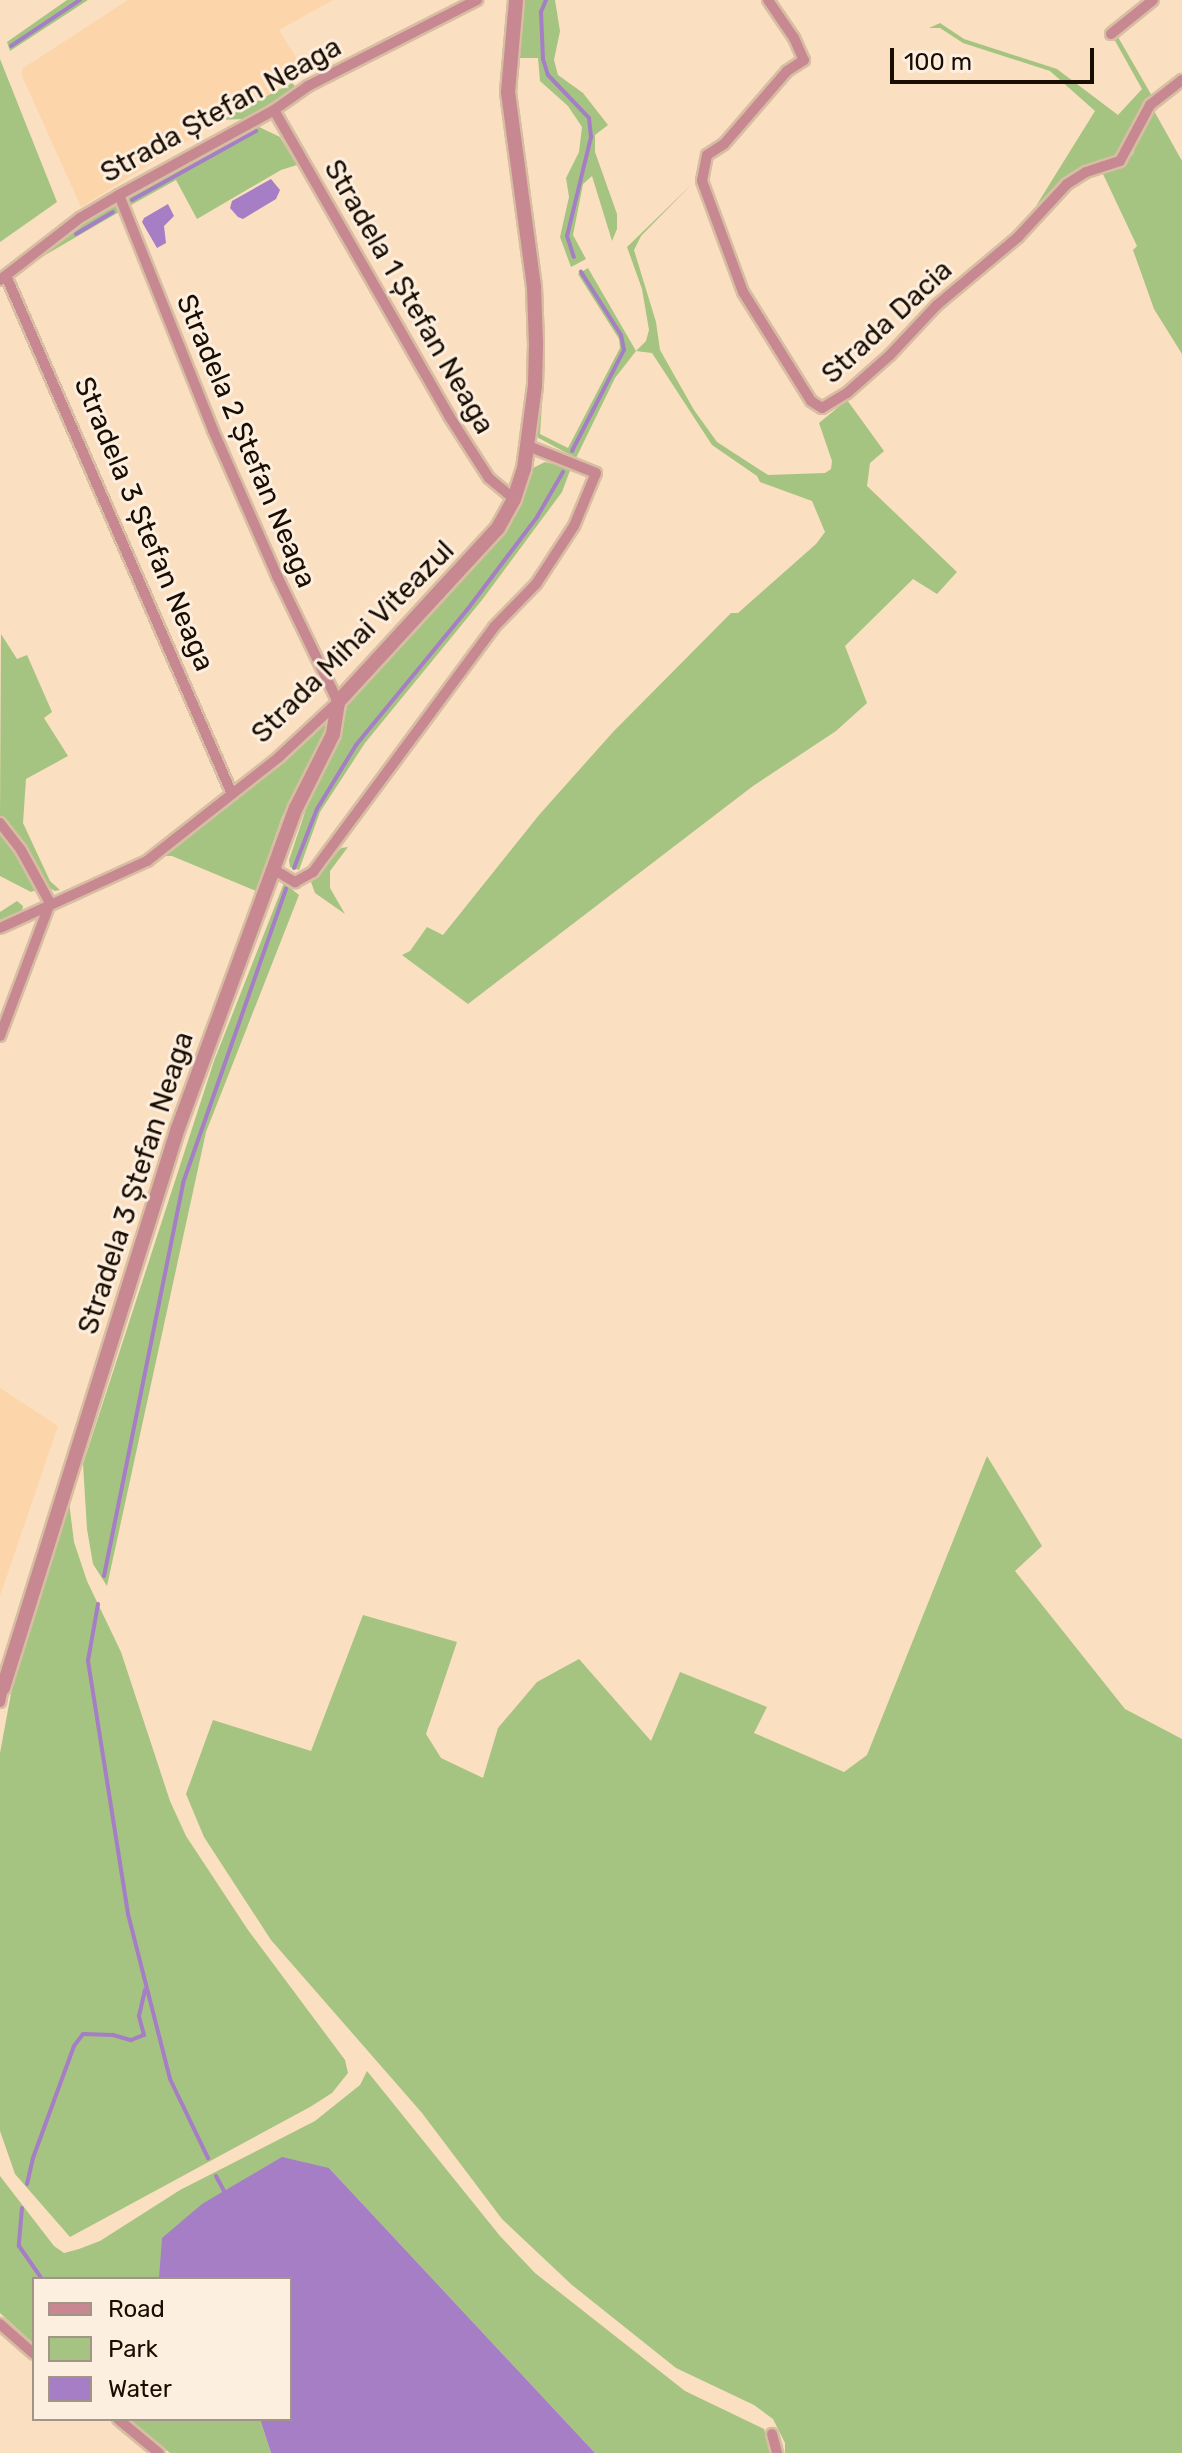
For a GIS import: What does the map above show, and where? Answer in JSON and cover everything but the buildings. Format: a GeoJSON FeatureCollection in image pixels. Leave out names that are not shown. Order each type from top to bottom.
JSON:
{"type":"FeatureCollection","features":[{"type":"Feature","properties":{"kind":"street","name":"Strada Ștefan Neaga"},"geometry":{"type":"LineString","coordinates":[[3,278],[80,218],[119,195],[274,110],[308,86],[477,0]]}},
{"type":"Feature","properties":{"kind":"street","name":"Strada Mihai Viteazul"},"geometry":{"type":"LineString","coordinates":[[0,928],[147,861],[279,757],[338,702],[498,528],[514,499],[528,446],[535,385],[534,287],[508,92],[516,0]]}},
{"type":"Feature","properties":{"kind":"street","name":"Strada Dacia"},"geometry":{"type":"LineString","coordinates":[[768,0],[794,38],[804,60],[787,71],[724,144],[707,155],[702,181],[743,292],[816,406],[830,406],[847,393],[937,305],[1018,237],[1067,184],[1086,172],[1120,161],[1150,105],[1182,80]]}},
{"type":"Feature","properties":{"kind":"street"},"geometry":{"type":"LineString","coordinates":[[1111,34],[1153,0]]}},
{"type":"Feature","properties":{"kind":"street","name":"Stradela 1 Ștefan Neaga"},"geometry":{"type":"LineString","coordinates":[[274,110],[449,416],[489,478],[514,499]]}},
{"type":"Feature","properties":{"kind":"street","name":"Stradela 2 Ștefan Neaga"},"geometry":{"type":"LineString","coordinates":[[119,195],[213,430],[277,576],[338,702]]}},
{"type":"Feature","properties":{"kind":"street","name":"Stradela 3 Ștefan Neaga"},"geometry":{"type":"LineString","coordinates":[[3,278],[232,794]]}},
{"type":"Feature","properties":{"kind":"street"},"geometry":{"type":"LineString","coordinates":[[273,869],[295,882],[313,872],[494,627],[536,584],[574,526],[596,473],[528,446]]}},
{"type":"Feature","properties":{"kind":"street","name":"Stradela 3 Ștefan Neaga"},"geometry":{"type":"LineString","coordinates":[[1,1695],[178,1128],[296,808],[333,734],[338,702]]}},
{"type":"Feature","properties":{"kind":"street"},"geometry":{"type":"LineString","coordinates":[[0,823],[21,850],[50,903],[0,1036]]}},
{"type":"Feature","properties":{"kind":"street"},"geometry":{"type":"LineString","coordinates":[[0,2324],[32,2352]]}},
{"type":"Feature","properties":{"kind":"street"},"geometry":{"type":"LineString","coordinates":[[120,2421],[159,2453]]}},
{"type":"Feature","properties":{"kind":"street"},"geometry":{"type":"LineString","coordinates":[[772,2434],[777,2453]]}},
{"type":"Feature","properties":{"kind":"shaded area"},"geometry":{"type":"Polygon","coordinates":[[[128,0],[333,0],[279,30],[301,65],[292,83],[221,120],[81,207],[22,76],[22,69],[128,0]]]}},
{"type":"Feature","properties":{"kind":"shaded area"},"geometry":{"type":"Polygon","coordinates":[[[0,1388],[58,1426],[0,1596],[0,1388]]]}},
{"type":"Feature","properties":{"kind":"green space"},"geometry":{"type":"Polygon","coordinates":[[[67,0],[88,0],[10,51],[7,42],[67,0]]]}},
{"type":"Feature","properties":{"kind":"green space"},"geometry":{"type":"Polygon","coordinates":[[[525,0],[555,0],[560,31],[554,60],[558,75],[583,93],[608,125],[595,135],[595,152],[617,214],[617,229],[612,241],[592,176],[583,184],[573,235],[586,259],[571,267],[560,237],[569,197],[566,178],[579,152],[582,127],[568,106],[540,81],[538,58],[518,58],[525,0]]]}},
{"type":"Feature","properties":{"kind":"green space"},"geometry":{"type":"Polygon","coordinates":[[[940,23],[964,39],[1057,69],[1118,115],[1142,89],[1114,39],[1118,37],[1152,96],[1143,105],[1124,150],[1116,159],[1086,167],[1063,180],[1036,206],[1095,111],[1050,71],[963,43],[940,28],[929,28],[940,23]]]}},
{"type":"Feature","properties":{"kind":"green space"},"geometry":{"type":"Polygon","coordinates":[[[0,59],[57,202],[0,242],[0,59]]]}},
{"type":"Feature","properties":{"kind":"green space"},"geometry":{"type":"Polygon","coordinates":[[[292,83],[295,86],[277,102],[243,119],[221,120],[292,83]]]}},
{"type":"Feature","properties":{"kind":"green space"},"geometry":{"type":"Polygon","coordinates":[[[1153,109],[1182,161],[1182,354],[1154,309],[1133,250],[1137,246],[1103,174],[1122,167],[1133,154],[1147,116],[1153,109]]]}},
{"type":"Feature","properties":{"kind":"green space"},"geometry":{"type":"Polygon","coordinates":[[[257,126],[280,137],[297,165],[281,170],[197,219],[176,180],[131,205],[130,212],[127,198],[257,126]]]}},
{"type":"Feature","properties":{"kind":"green space"},"geometry":{"type":"Polygon","coordinates":[[[691,185],[641,236],[634,250],[656,322],[660,350],[694,410],[717,442],[768,475],[825,473],[831,469],[832,461],[819,423],[847,400],[884,451],[870,463],[867,486],[957,572],[937,594],[913,579],[845,646],[867,703],[836,731],[753,786],[468,1004],[402,955],[410,951],[427,927],[443,935],[539,815],[613,732],[731,613],[738,613],[816,544],[825,532],[812,501],[760,482],[757,476],[712,445],[652,353],[636,351],[646,341],[649,330],[642,289],[627,247],[691,185]]]}},
{"type":"Feature","properties":{"kind":"green space"},"geometry":{"type":"Polygon","coordinates":[[[116,206],[119,212],[28,265],[79,224],[116,206]]]}},
{"type":"Feature","properties":{"kind":"green space"},"geometry":{"type":"Polygon","coordinates":[[[588,268],[636,351],[615,378],[576,458],[535,436],[541,359],[545,358],[540,434],[568,448],[620,348],[619,339],[578,274],[588,268]]]}},
{"type":"Feature","properties":{"kind":"green space"},"geometry":{"type":"Polygon","coordinates":[[[545,462],[571,468],[562,492],[482,600],[365,743],[320,812],[299,870],[290,867],[289,860],[307,806],[341,737],[348,701],[453,591],[504,530],[529,470],[545,462]]]}},
{"type":"Feature","properties":{"kind":"green space"},"geometry":{"type":"Polygon","coordinates":[[[1,634],[17,659],[27,655],[52,712],[44,718],[68,756],[26,779],[23,823],[50,881],[60,890],[46,886],[27,852],[0,817],[1,634]]]}},
{"type":"Feature","properties":{"kind":"green space"},"geometry":{"type":"Polygon","coordinates":[[[326,723],[329,725],[323,742],[282,817],[256,891],[172,856],[163,856],[237,799],[326,723]]]}},
{"type":"Feature","properties":{"kind":"green space"},"geometry":{"type":"Polygon","coordinates":[[[0,831],[27,865],[36,890],[31,892],[0,876],[0,831]]]}},
{"type":"Feature","properties":{"kind":"green space"},"geometry":{"type":"Polygon","coordinates":[[[348,847],[330,871],[330,888],[345,914],[315,893],[311,882],[341,848],[348,847]]]}},
{"type":"Feature","properties":{"kind":"green space"},"geometry":{"type":"Polygon","coordinates":[[[284,883],[299,895],[206,1132],[107,1586],[93,1564],[87,1529],[83,1464],[214,1061],[284,883]]]}},
{"type":"Feature","properties":{"kind":"green space"},"geometry":{"type":"Polygon","coordinates":[[[17,901],[23,906],[22,912],[0,923],[0,912],[17,901]]]}},
{"type":"Feature","properties":{"kind":"green space"},"geometry":{"type":"Polygon","coordinates":[[[987,1456],[1042,1546],[1015,1571],[1125,1709],[1182,1739],[1182,2453],[785,2453],[785,2443],[773,2419],[754,2405],[676,2368],[572,2285],[502,2219],[422,2113],[271,1940],[204,1837],[186,1794],[213,1720],[311,1751],[363,1615],[457,1642],[426,1734],[441,1758],[483,1778],[498,1728],[537,1682],[579,1659],[651,1741],[680,1672],[767,1707],[754,1733],[844,1772],[867,1755],[987,1456]]]}},
{"type":"Feature","properties":{"kind":"green space"},"geometry":{"type":"Polygon","coordinates":[[[69,1502],[74,1542],[87,1581],[121,1652],[170,1801],[186,1836],[248,1930],[345,2060],[348,2073],[332,2093],[310,2107],[70,2237],[15,2174],[0,2131],[0,1753],[17,1661],[69,1502]]]}},
{"type":"Feature","properties":{"kind":"green space"},"geometry":{"type":"Polygon","coordinates":[[[367,2071],[500,2236],[535,2273],[685,2391],[764,2429],[772,2453],[595,2453],[329,2168],[163,2238],[160,2277],[32,2277],[32,2342],[0,2313],[0,2176],[54,2246],[64,2253],[100,2241],[180,2190],[315,2121],[360,2085],[367,2071]]]}},
{"type":"Feature","properties":{"kind":"green space"},"geometry":{"type":"Polygon","coordinates":[[[130,2421],[261,2421],[271,2453],[170,2453],[130,2421]]]}},
{"type":"Feature","properties":{"kind":"water"},"geometry":{"type":"Polygon","coordinates":[[[271,179],[280,190],[276,199],[243,219],[238,217],[230,208],[232,201],[271,179]]]}},
{"type":"Feature","properties":{"kind":"water"},"geometry":{"type":"Polygon","coordinates":[[[168,204],[174,216],[164,226],[166,243],[157,248],[142,222],[168,204]]]}},
{"type":"Feature","properties":{"kind":"water"},"geometry":{"type":"Polygon","coordinates":[[[282,2157],[329,2168],[595,2453],[271,2453],[261,2421],[292,2421],[292,2277],[159,2277],[162,2238],[202,2204],[282,2157]]]}},
{"type":"Feature","properties":{"kind":"waterway"},"geometry":{"type":"LineString","coordinates":[[11,46],[80,0]]}},
{"type":"Feature","properties":{"kind":"waterway"},"geometry":{"type":"LineString","coordinates":[[546,0],[541,12],[543,59],[548,75],[589,118],[591,137],[567,236],[574,257]]}},
{"type":"Feature","properties":{"kind":"waterway"},"geometry":{"type":"LineString","coordinates":[[132,200],[256,131]]}},
{"type":"Feature","properties":{"kind":"waterway"},"geometry":{"type":"LineString","coordinates":[[76,234],[113,212]]}},
{"type":"Feature","properties":{"kind":"waterway"},"geometry":{"type":"LineString","coordinates":[[572,451],[624,350],[621,335],[581,272]]}},
{"type":"Feature","properties":{"kind":"waterway"},"geometry":{"type":"LineString","coordinates":[[294,868],[317,809],[356,745],[467,610],[537,517],[563,472]]}},
{"type":"Feature","properties":{"kind":"waterway"},"geometry":{"type":"LineString","coordinates":[[104,1576],[183,1183],[286,889]]}},
{"type":"Feature","properties":{"kind":"waterway"},"geometry":{"type":"LineString","coordinates":[[98,1604],[88,1661],[128,1914],[170,2079],[208,2158]]}},
{"type":"Feature","properties":{"kind":"waterway"},"geometry":{"type":"LineString","coordinates":[[27,2184],[33,2158],[74,2046],[83,2034],[113,2035],[131,2040],[144,2035],[139,2016],[145,1990]]}},
{"type":"Feature","properties":{"kind":"waterway"},"geometry":{"type":"LineString","coordinates":[[216,2176],[225,2193]]}},
{"type":"Feature","properties":{"kind":"waterway"},"geometry":{"type":"LineString","coordinates":[[22,2208],[19,2246],[41,2277]]}}]}
